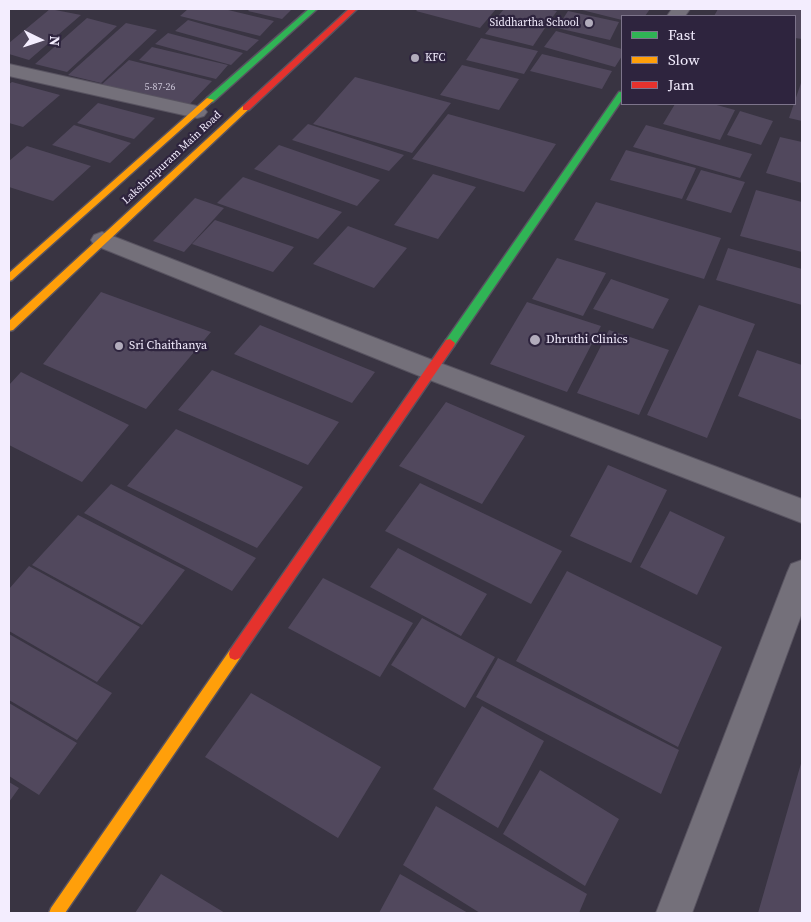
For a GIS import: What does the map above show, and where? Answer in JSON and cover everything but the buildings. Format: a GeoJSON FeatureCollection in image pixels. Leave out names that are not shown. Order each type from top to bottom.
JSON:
{"type":"FeatureCollection","features":[{"type":"Feature","properties":{"kind":"main road","name":"Lakshmipuram Main Road"},"geometry":{"type":"LineString","coordinates":[[9,278],[313,9]]}},
{"type":"Feature","properties":{"kind":"main road","name":"Lakshmipuram Main Road"},"geometry":{"type":"LineString","coordinates":[[9,327],[353,9]]}},
{"type":"Feature","properties":{"kind":"main road"},"geometry":{"type":"LineString","coordinates":[[56,913],[621,95]]}},
{"type":"Feature","properties":{"kind":"street"},"geometry":{"type":"LineString","coordinates":[[9,70],[197,112]]}},
{"type":"Feature","properties":{"kind":"street"},"geometry":{"type":"LineString","coordinates":[[102,240],[431,370],[802,510]]}},
{"type":"Feature","properties":{"kind":"street"},"geometry":{"type":"LineString","coordinates":[[674,913],[802,573]]}},
{"type":"Feature","properties":{"kind":"traffic: fast"},"geometry":{"type":"LineString","coordinates":[[210,100],[313,9]]}},
{"type":"Feature","properties":{"kind":"traffic: fast"},"geometry":{"type":"LineString","coordinates":[[450,343],[621,95]]}},
{"type":"Feature","properties":{"kind":"traffic: slow"},"geometry":{"type":"LineString","coordinates":[[9,278],[210,100]]}},
{"type":"Feature","properties":{"kind":"traffic: slow"},"geometry":{"type":"LineString","coordinates":[[9,327],[246,108]]}},
{"type":"Feature","properties":{"kind":"traffic: slow"},"geometry":{"type":"LineString","coordinates":[[56,913],[235,654]]}},
{"type":"Feature","properties":{"kind":"traffic: jam"},"geometry":{"type":"LineString","coordinates":[[246,108],[353,9]]}},
{"type":"Feature","properties":{"kind":"traffic: jam"},"geometry":{"type":"LineString","coordinates":[[235,654],[450,343]]}},
{"type":"Feature","properties":{"kind":"place","name":"Siddhartha School"},"geometry":{"type":"Point","coordinates":[589,23]}},
{"type":"Feature","properties":{"kind":"place","name":"KFC"},"geometry":{"type":"Point","coordinates":[415,58]}},
{"type":"Feature","properties":{"kind":"place","name":"Dhruthi Clinics"},"geometry":{"type":"Point","coordinates":[535,340]}},
{"type":"Feature","properties":{"kind":"place","name":"Sri Chaithanya"},"geometry":{"type":"Point","coordinates":[119,346]}}]}
